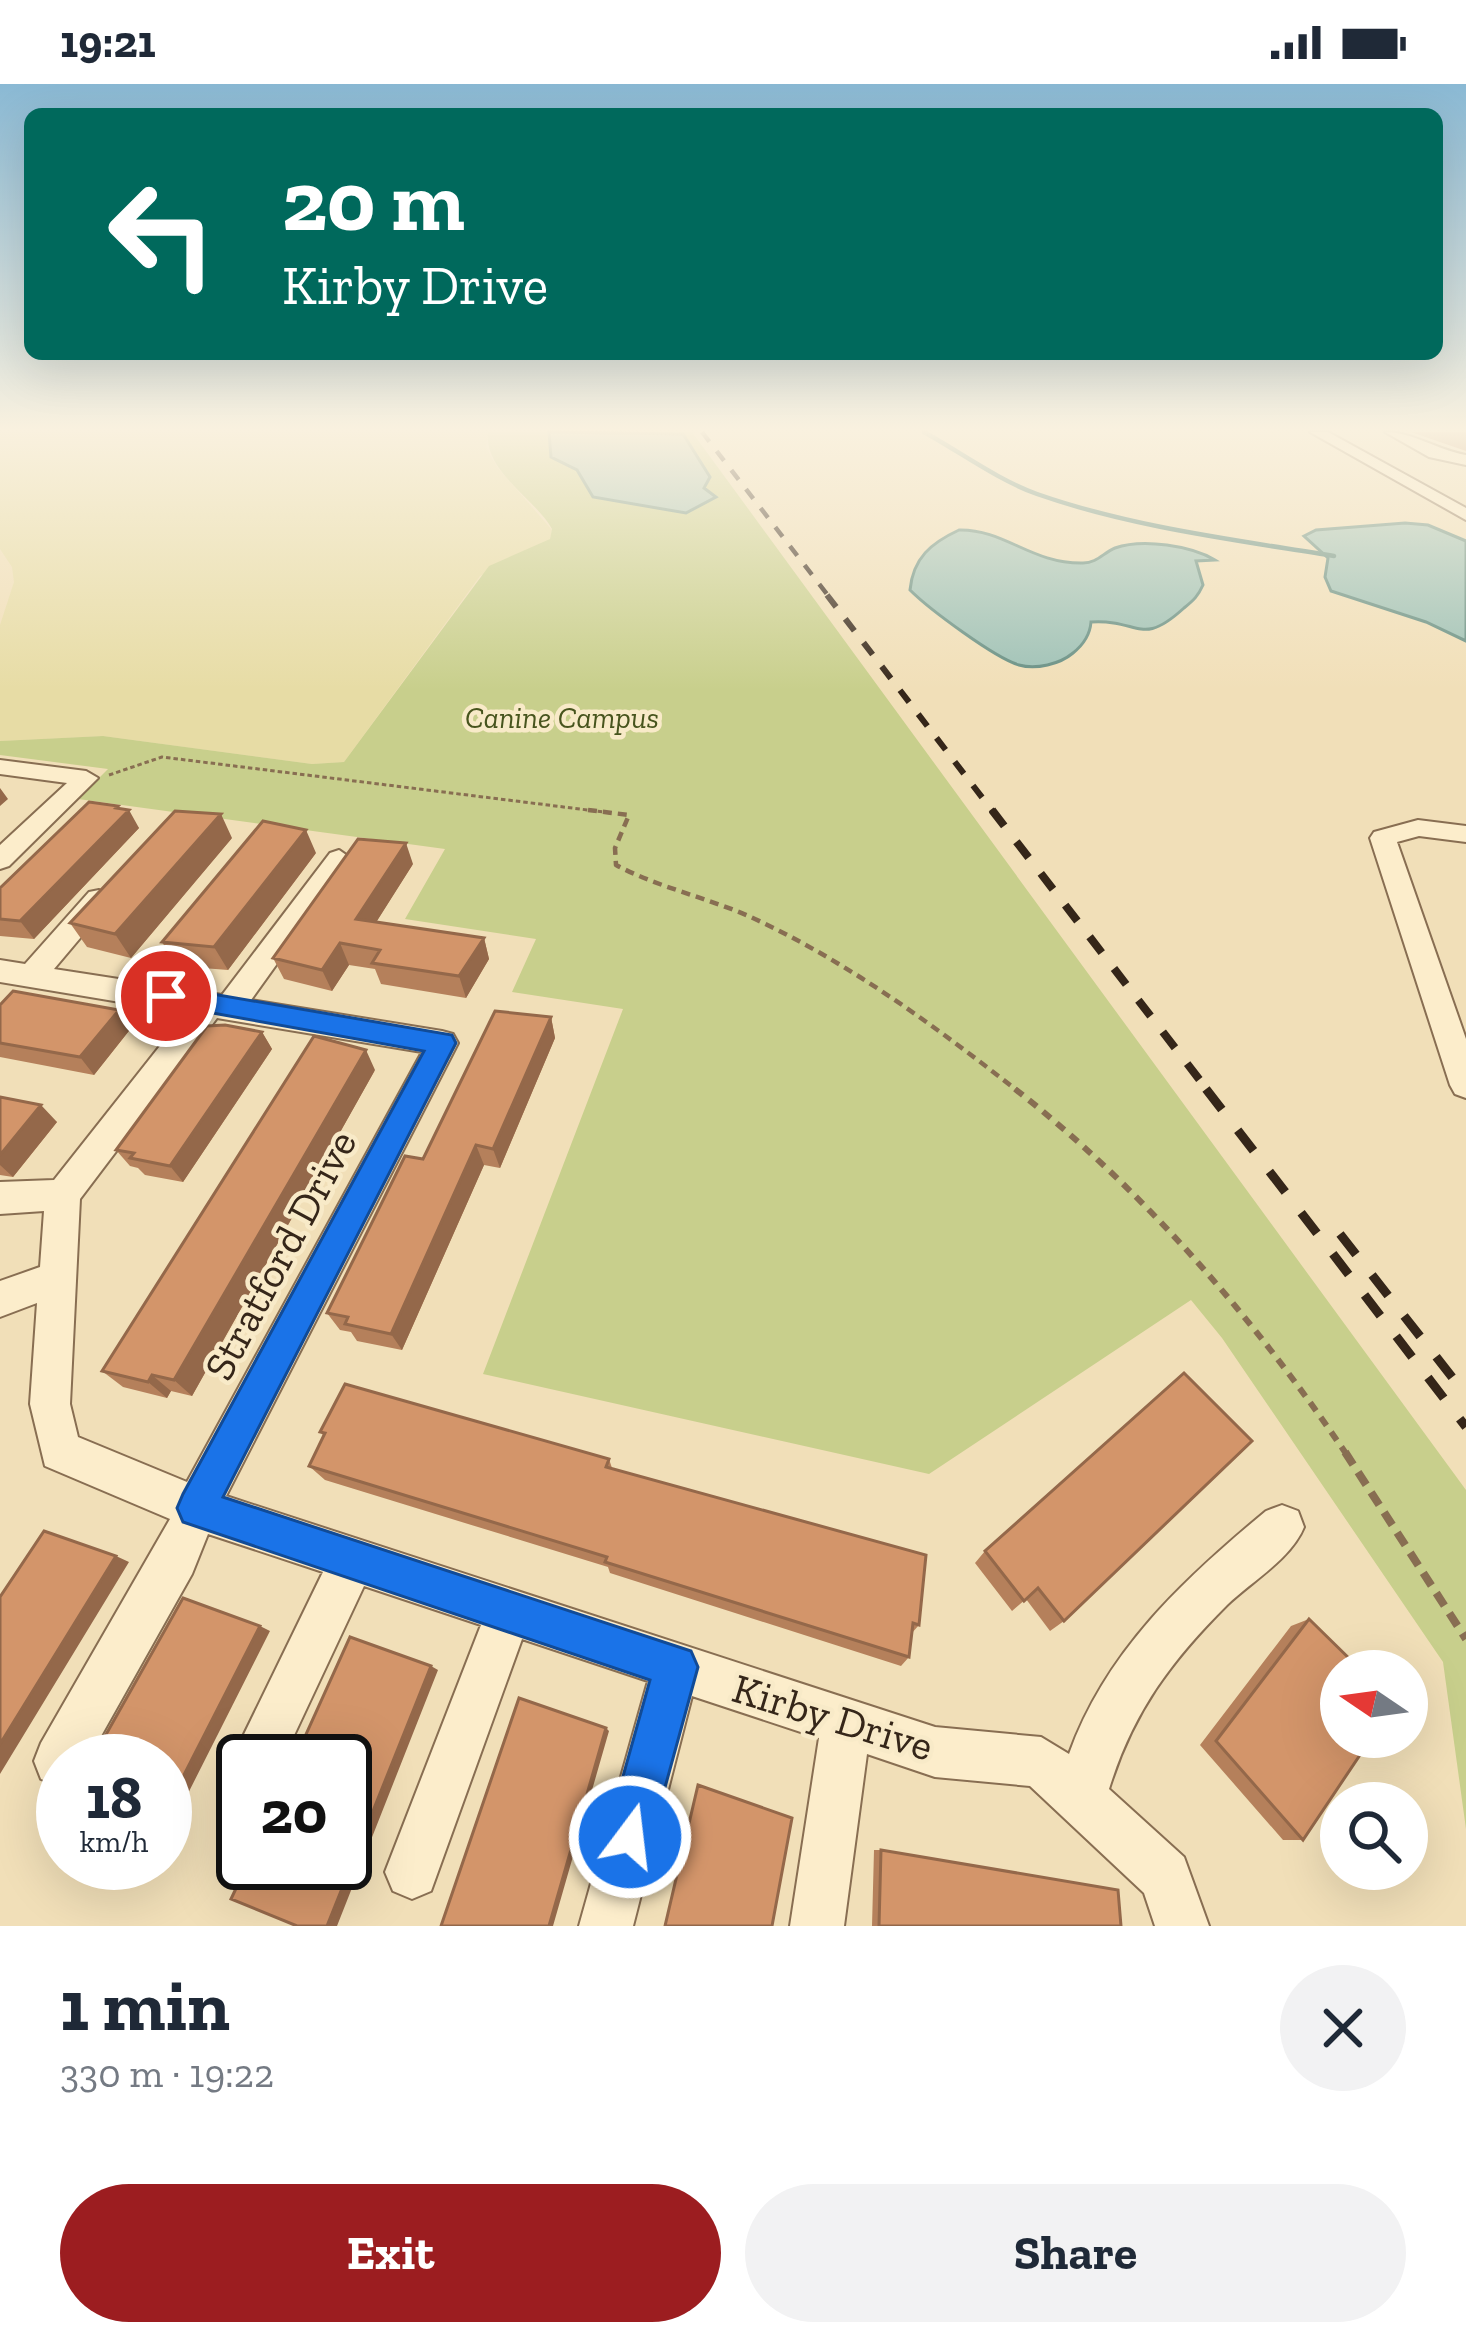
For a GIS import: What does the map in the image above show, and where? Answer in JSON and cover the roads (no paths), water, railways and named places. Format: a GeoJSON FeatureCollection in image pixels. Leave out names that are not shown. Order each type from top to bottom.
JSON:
{"type":"FeatureCollection","features":[{"type":"Feature","properties":{"kind":"street"},"geometry":{"type":"LineString","coordinates":[[0,767],[92,779],[0,860]]}},
{"type":"Feature","properties":{"kind":"street"},"geometry":{"type":"LineString","coordinates":[[1466,834],[1418,829],[1383,838],[1466,1085]]}},
{"type":"Feature","properties":{"kind":"street"},"geometry":{"type":"LineString","coordinates":[[0,1198],[63,1195],[339,859]]}},
{"type":"Feature","properties":{"kind":"street"},"geometry":{"type":"LineString","coordinates":[[32,975],[123,872]]}},
{"type":"Feature","properties":{"kind":"street"},"geometry":{"type":"LineString","coordinates":[[0,970],[221,1005]]}},
{"type":"Feature","properties":{"kind":"street","name":"Stratford Drive"},"geometry":{"type":"LineString","coordinates":[[74,1734],[176,1558],[196,1508],[442,1043],[221,1005]]}},
{"type":"Feature","properties":{"kind":"street","name":"Kirby Drive"},"geometry":{"type":"LineString","coordinates":[[63,1195],[50,1404],[60,1451],[196,1508],[935,1752],[1041,1762],[1174,1901]]}},
{"type":"Feature","properties":{"kind":"street"},"geometry":{"type":"LineString","coordinates":[[0,1299],[58,1278]]}},
{"type":"Feature","properties":{"kind":"street"},"geometry":{"type":"LineString","coordinates":[[1080,1798],[1108,1719],[1140,1668],[1239,1562],[1282,1528]]}},
{"type":"Feature","properties":{"kind":"street"},"geometry":{"type":"LineString","coordinates":[[269,1734],[353,1560]]}},
{"type":"Feature","properties":{"kind":"street"},"geometry":{"type":"LineString","coordinates":[[412,1872],[509,1611]]}},
{"type":"Feature","properties":{"kind":"street"},"geometry":{"type":"LineString","coordinates":[[606,1926],[676,1667]]}},
{"type":"Feature","properties":{"kind":"street"},"geometry":{"type":"LineString","coordinates":[[817,1926],[847,1723]]}},
{"type":"Feature","properties":{"kind":"water"},"geometry":{"type":"Polygon","coordinates":[[[1428,525],[1466,541],[1466,641],[1426,622],[1331,591],[1325,577],[1328,558],[1304,536],[1316,530],[1428,525]]]}},
{"type":"Feature","properties":{"kind":"water"},"geometry":{"type":"Polygon","coordinates":[[[959,530],[990,535],[1065,562],[1088,563],[1115,548],[1139,544],[1181,547],[1215,560],[1196,561],[1203,585],[1199,592],[1158,627],[1091,622],[1085,639],[1068,657],[1048,665],[1026,666],[979,643],[910,590],[925,553],[959,530]]]}},
{"type":"Feature","properties":{"kind":"waterway"},"geometry":{"type":"LineString","coordinates":[[1123,518],[1334,556]]}},
{"type":"Feature","properties":{"kind":"railway"},"geometry":{"type":"LineString","coordinates":[[768,518],[830,598]]}},
{"type":"Feature","properties":{"kind":"railway"},"geometry":{"type":"LineString","coordinates":[[827,595],[994,813]]}},
{"type":"Feature","properties":{"kind":"railway"},"geometry":{"type":"LineString","coordinates":[[992,810],[1209,1092]]}},
{"type":"Feature","properties":{"kind":"railway"},"geometry":{"type":"LineString","coordinates":[[1206,1089],[1466,1427]]}},
{"type":"Feature","properties":{"kind":"railway"},"geometry":{"type":"LineString","coordinates":[[1340,1234],[1466,1395]]}},
{"type":"Feature","properties":{"kind":"park label","name":"Canine Campus"},"geometry":{"type":"Point","coordinates":[562,718]}}]}
